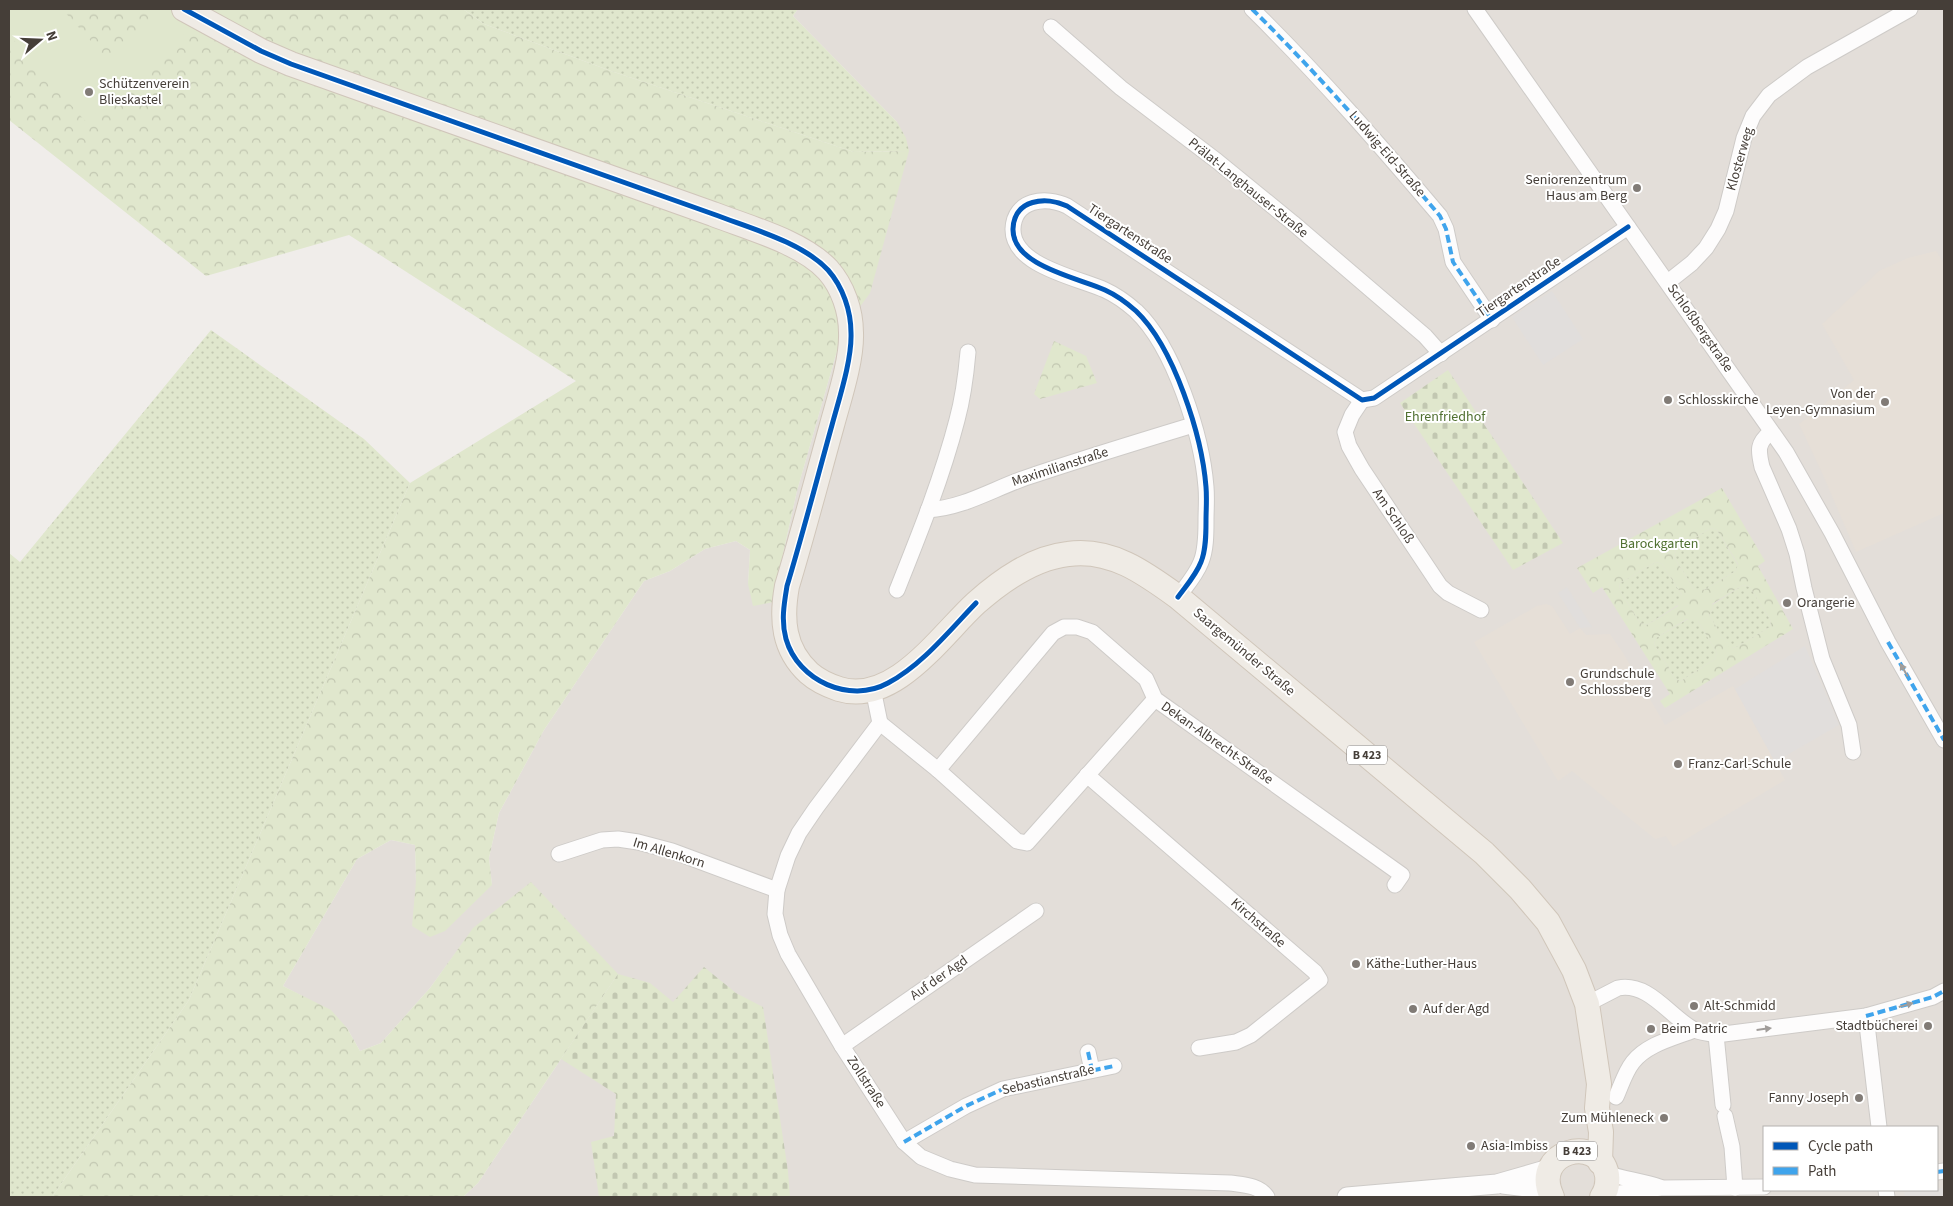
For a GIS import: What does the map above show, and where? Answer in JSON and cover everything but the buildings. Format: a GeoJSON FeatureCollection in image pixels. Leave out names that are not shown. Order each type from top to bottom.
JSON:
{"type":"FeatureCollection","features":[{"type":"Feature","properties":{"kind":"main road","name":"Saargemünder Straße"},"geometry":{"type":"LineString","coordinates":[[184,9],[261,51],[291,64],[713,214],[782,241],[808,254],[827,269],[845,299],[850,316],[851,335],[845,376],[787,586],[784,605],[783,621],[786,640],[793,655],[802,666],[815,678],[828,685],[852,691],[874,689],[905,673],[976,603],[1003,581],[1026,567],[1047,558],[1068,554],[1092,553],[1110,556],[1146,574],[1178,597],[1484,853],[1520,889],[1548,922],[1560,941],[1574,970],[1587,1004],[1599,1084],[1606,1103],[1601,1132],[1603,1182]]}},
{"type":"Feature","properties":{"kind":"main road","name":"Saargemünder Straße"},"geometry":{"type":"LineString","coordinates":[[1576,1151],[1585,1129],[1606,1103]]}},
{"type":"Feature","properties":{"kind":"main road","name":"B 423"},"geometry":{"type":"LineString","coordinates":[[1550,1186],[1560,1156],[1576,1151],[1585,1152],[1593,1156],[1603,1182]]}},
{"type":"Feature","properties":{"kind":"street","name":"Ludwig-Eid-Straße"},"geometry":{"type":"LineString","coordinates":[[1252,9],[1296,53],[1365,128],[1440,216],[1446,229],[1453,262],[1492,320]]}},
{"type":"Feature","properties":{"kind":"street","name":"Schloßbergstraße"},"geometry":{"type":"LineString","coordinates":[[1475,9],[1786,452],[1828,525],[1888,642],[1944,740]]}},
{"type":"Feature","properties":{"kind":"street","name":"Klosterweg"},"geometry":{"type":"LineString","coordinates":[[1668,282],[1692,263],[1706,248],[1718,229],[1726,211],[1744,138],[1753,116],[1769,95],[1806,67],[1910,9]]}},
{"type":"Feature","properties":{"kind":"street","name":"Prälat-Langhauser-Straße"},"geometry":{"type":"LineString","coordinates":[[1051,27],[1121,88],[1217,161],[1293,223],[1425,336],[1441,354]]}},
{"type":"Feature","properties":{"kind":"street","name":"Tiergartenstraße"},"geometry":{"type":"LineString","coordinates":[[1178,597],[1202,561],[1206,538],[1206,487],[1193,425],[1170,361],[1148,324],[1123,300],[1108,291],[1035,262],[1023,253],[1015,241],[1013,229],[1016,215],[1028,204],[1047,200],[1067,206],[1362,400],[1374,398],[1628,227]]}},
{"type":"Feature","properties":{"kind":"street"},"geometry":{"type":"LineString","coordinates":[[897,590],[928,510],[957,420],[965,385],[968,352]]}},
{"type":"Feature","properties":{"kind":"street","name":"Am Schloß"},"geometry":{"type":"LineString","coordinates":[[1362,400],[1352,414],[1345,432],[1349,446],[1362,469],[1440,586],[1463,602],[1482,610]]}},
{"type":"Feature","properties":{"kind":"street","name":"Maximilianstraße"},"geometry":{"type":"LineString","coordinates":[[928,510],[957,506],[1007,484],[1193,425]]}},
{"type":"Feature","properties":{"kind":"street"},"geometry":{"type":"LineString","coordinates":[[1771,432],[1762,439],[1759,446],[1759,456],[1762,467],[1790,529],[1822,659],[1850,725],[1853,752]]}},
{"type":"Feature","properties":{"kind":"street","name":"Dekan-Albrecht-Straße"},"geometry":{"type":"LineString","coordinates":[[938,770],[1053,633],[1064,627],[1077,627],[1092,632],[1146,679],[1155,699],[1402,875],[1395,885]]}},
{"type":"Feature","properties":{"kind":"street"},"geometry":{"type":"LineString","coordinates":[[874,689],[880,723],[938,770],[1017,841],[1028,843],[1155,699]]}},
{"type":"Feature","properties":{"kind":"street","name":"Zollstraße"},"geometry":{"type":"LineString","coordinates":[[880,723],[799,833],[788,856],[777,890],[775,914],[788,954],[842,1046],[904,1142],[911,1150],[927,1160],[950,1169],[975,1174],[1230,1183],[1252,1186],[1264,1192],[1267,1197]]}},
{"type":"Feature","properties":{"kind":"street","name":"Kirchstraße"},"geometry":{"type":"LineString","coordinates":[[1087,775],[1315,972],[1320,980],[1251,1035],[1236,1042],[1199,1048]]}},
{"type":"Feature","properties":{"kind":"street","name":"Im Allenkorn"},"geometry":{"type":"LineString","coordinates":[[559,854],[602,840],[618,839],[638,842],[672,851],[777,890]]}},
{"type":"Feature","properties":{"kind":"street","name":"Auf der Agd"},"geometry":{"type":"LineString","coordinates":[[842,1046],[1036,911]]}},
{"type":"Feature","properties":{"kind":"street"},"geometry":{"type":"LineString","coordinates":[[1587,1004],[1618,988],[1623,987],[1645,991],[1672,1015],[1694,1030],[1716,1035],[1866,1016],[1933,997],[1944,991]]}},
{"type":"Feature","properties":{"kind":"street"},"geometry":{"type":"LineString","coordinates":[[1866,1016],[1879,1126]]}},
{"type":"Feature","properties":{"kind":"street"},"geometry":{"type":"LineString","coordinates":[[1606,1103],[1632,1063],[1644,1052],[1664,1041],[1694,1030]]}},
{"type":"Feature","properties":{"kind":"street"},"geometry":{"type":"LineString","coordinates":[[1716,1035],[1724,1111],[1732,1147],[1734,1188]]}},
{"type":"Feature","properties":{"kind":"street"},"geometry":{"type":"LineString","coordinates":[[1088,1052],[1092,1070]]}},
{"type":"Feature","properties":{"kind":"street","name":"Sebastianstraße"},"geometry":{"type":"LineString","coordinates":[[904,1142],[966,1106],[1003,1089],[1114,1066]]}},
{"type":"Feature","properties":{"kind":"street"},"geometry":{"type":"LineString","coordinates":[[1603,1182],[1622,1178],[1641,1181],[1661,1188]]}},
{"type":"Feature","properties":{"kind":"street"},"geometry":{"type":"LineString","coordinates":[[1603,1182],[1661,1188],[1763,1187]]}},
{"type":"Feature","properties":{"kind":"street"},"geometry":{"type":"LineString","coordinates":[[1347,1197],[1497,1184],[1550,1186]]}},
{"type":"Feature","properties":{"kind":"shaded area"},"geometry":{"type":"Polygon","coordinates":[[[798,9],[1944,9],[1944,1197],[463,1197],[478,1183],[618,974],[473,929],[430,988],[381,1043],[360,1051],[347,1028],[304,997],[283,986],[357,859],[391,840],[415,845],[416,881],[492,885],[489,858],[499,813],[544,730],[644,581],[670,571],[705,549],[736,541],[750,550],[748,584],[778,576],[797,491],[843,330],[897,122],[793,16],[798,9]]]}},
{"type":"Feature","properties":{"kind":"shaded area","name":"Von der Leyen-Gymnasium"},"geometry":{"type":"Polygon","coordinates":[[[1936,251],[1944,263],[1944,513],[1856,552],[1799,424],[1854,380],[1822,324],[1879,271],[1908,258],[1936,251]]]}},
{"type":"Feature","properties":{"kind":"shaded area"},"geometry":{"type":"Polygon","coordinates":[[[1552,291],[1583,339],[1543,365],[1512,317],[1552,291]]]}},
{"type":"Feature","properties":{"kind":"shaded area"},"geometry":{"type":"Polygon","coordinates":[[[1567,587],[1592,627],[1580,628],[1558,593],[1567,587]]]}},
{"type":"Feature","properties":{"kind":"shaded area"},"geometry":{"type":"Polygon","coordinates":[[[1546,604],[1552,606],[1570,634],[1580,628],[1586,635],[1610,634],[1665,725],[1733,686],[1785,780],[1673,847],[1666,836],[1655,839],[1572,771],[1558,781],[1474,642],[1537,606],[1546,604]]]}},
{"type":"Feature","properties":{"kind":"shaded area"},"geometry":{"type":"Polygon","coordinates":[[[1805,646],[1839,725],[1775,762],[1735,689],[1805,646]]]}},
{"type":"Feature","properties":{"kind":"shaded area"},"geometry":{"type":"Polygon","coordinates":[[[1944,1188],[1944,1197],[1905,1197],[1904,1192],[1938,1191],[1938,1189],[1944,1188]]]}},
{"type":"Feature","properties":{"kind":"green space"},"geometry":{"type":"Polygon","coordinates":[[[9,9],[463,9],[484,24],[611,71],[854,152],[909,151],[870,293],[843,330],[797,491],[774,602],[753,606],[748,584],[750,550],[736,541],[705,549],[670,571],[644,581],[544,730],[499,813],[489,858],[492,885],[445,931],[430,937],[412,926],[416,881],[415,845],[391,840],[357,859],[283,986],[331,1010],[347,1028],[360,1051],[381,1043],[430,988],[473,928],[531,882],[618,974],[478,1183],[463,1197],[52,1197],[189,1000],[410,483],[576,381],[349,235],[206,276],[9,120],[9,9]]]}},
{"type":"Feature","properties":{"kind":"green space","name":"Schützenverein Blieskastel"},"geometry":{"type":"Polygon","coordinates":[[[9,9],[62,9],[110,62],[169,9],[193,26],[86,122],[9,35],[9,9]]]}},
{"type":"Feature","properties":{"kind":"green space"},"geometry":{"type":"Polygon","coordinates":[[[463,9],[798,9],[793,16],[897,122],[906,138],[909,151],[854,152],[611,71],[484,24],[463,9]]]}},
{"type":"Feature","properties":{"kind":"green space"},"geometry":{"type":"Polygon","coordinates":[[[211,330],[364,439],[410,483],[189,1000],[52,1197],[9,1197],[9,553],[20,562],[211,330]]]}},
{"type":"Feature","properties":{"kind":"green space"},"geometry":{"type":"Polygon","coordinates":[[[1054,341],[1086,356],[1097,383],[1040,399],[1034,394],[1054,341]]]}},
{"type":"Feature","properties":{"kind":"green space","name":"Ehrenfriedhof"},"geometry":{"type":"Polygon","coordinates":[[[1448,370],[1563,543],[1513,570],[1400,403],[1448,370]]]}},
{"type":"Feature","properties":{"kind":"green space","name":"Barockgarten"},"geometry":{"type":"Polygon","coordinates":[[[1722,488],[1765,561],[1758,566],[1793,629],[1665,708],[1660,701],[1670,694],[1602,587],[1593,593],[1577,568],[1722,488]],[[1711,528],[1676,550],[1674,557],[1694,589],[1701,588],[1704,590],[1736,571],[1738,564],[1717,530],[1711,528]],[[1656,562],[1620,583],[1619,589],[1640,623],[1647,625],[1678,606],[1678,601],[1682,595],[1662,564],[1656,562]],[[1743,585],[1712,604],[1713,609],[1709,615],[1728,646],[1735,648],[1770,627],[1771,621],[1750,587],[1743,585]],[[1687,619],[1656,638],[1654,644],[1675,679],[1681,681],[1715,659],[1717,653],[1698,621],[1687,619]]]}},
{"type":"Feature","properties":{"kind":"green space"},"geometry":{"type":"Polygon","coordinates":[[[1711,528],[1717,530],[1738,565],[1736,571],[1704,590],[1694,589],[1674,557],[1676,550],[1711,528]]]}},
{"type":"Feature","properties":{"kind":"green space"},"geometry":{"type":"Polygon","coordinates":[[[1656,562],[1662,564],[1682,595],[1678,605],[1647,625],[1640,623],[1619,589],[1620,583],[1656,562]]]}},
{"type":"Feature","properties":{"kind":"green space"},"geometry":{"type":"Polygon","coordinates":[[[1743,585],[1750,587],[1771,621],[1770,627],[1735,648],[1728,647],[1709,615],[1713,609],[1712,605],[1743,585]]]}},
{"type":"Feature","properties":{"kind":"green space"},"geometry":{"type":"Polygon","coordinates":[[[1688,619],[1698,621],[1717,653],[1715,659],[1681,681],[1675,679],[1654,644],[1656,638],[1688,619]]]}},
{"type":"Feature","properties":{"kind":"green space"},"geometry":{"type":"Polygon","coordinates":[[[704,967],[736,993],[763,1007],[788,1171],[790,1197],[599,1197],[591,1142],[614,1136],[616,1094],[561,1059],[618,974],[650,983],[673,1002],[704,967]]]}},
{"type":"Feature","properties":{"kind":"marked path"},"geometry":{"type":"LineString","coordinates":[[1252,9],[1348,110],[1440,216],[1446,229],[1453,262],[1492,320]]}},
{"type":"Feature","properties":{"kind":"marked path"},"geometry":{"type":"LineString","coordinates":[[1888,642],[1944,740]]}},
{"type":"Feature","properties":{"kind":"marked path"},"geometry":{"type":"LineString","coordinates":[[1866,1016],[1933,997],[1944,991]]}},
{"type":"Feature","properties":{"kind":"marked path"},"geometry":{"type":"LineString","coordinates":[[1088,1052],[1092,1070]]}},
{"type":"Feature","properties":{"kind":"marked path"},"geometry":{"type":"LineString","coordinates":[[904,1142],[966,1106],[1003,1089],[1114,1066]]}},
{"type":"Feature","properties":{"kind":"marked path"},"geometry":{"type":"LineString","coordinates":[[1938,1172],[1944,1171]]}},
{"type":"Feature","properties":{"kind":"cycle path"},"geometry":{"type":"LineString","coordinates":[[184,9],[261,51],[291,64],[758,230],[804,251],[817,260],[828,270],[842,292],[848,308],[851,325],[851,344],[841,392],[787,586],[783,619],[786,639],[792,654],[802,667],[827,685],[858,691],[873,689],[900,676],[924,657],[976,603]]}},
{"type":"Feature","properties":{"kind":"cycle path"},"geometry":{"type":"LineString","coordinates":[[1178,597],[1199,567],[1205,547],[1206,531],[1206,491],[1203,466],[1199,443],[1184,393],[1162,347],[1150,327],[1136,311],[1109,292],[1049,269],[1023,252],[1016,242],[1013,229],[1019,211],[1025,206],[1032,202],[1041,201],[1050,201],[1067,206],[1362,400],[1374,398],[1628,227]]}},
{"type":"Feature","properties":{"kind":"place","name":"Schützenverein Blieskastel"},"geometry":{"type":"Point","coordinates":[89,92]}},
{"type":"Feature","properties":{"kind":"place","name":"Seniorenzentrum Haus am Berg"},"geometry":{"type":"Point","coordinates":[1637,188]}},
{"type":"Feature","properties":{"kind":"place","name":"Schlosskirche"},"geometry":{"type":"Point","coordinates":[1668,400]}},
{"type":"Feature","properties":{"kind":"place","name":"Von der Leyen-Gymnasium"},"geometry":{"type":"Point","coordinates":[1885,402]}},
{"type":"Feature","properties":{"kind":"place","name":"Orangerie"},"geometry":{"type":"Point","coordinates":[1787,603]}},
{"type":"Feature","properties":{"kind":"place","name":"Grundschule Schlossberg"},"geometry":{"type":"Point","coordinates":[1570,682]}},
{"type":"Feature","properties":{"kind":"place","name":"Franz-Carl-Schule"},"geometry":{"type":"Point","coordinates":[1678,764]}},
{"type":"Feature","properties":{"kind":"place","name":"Käthe-Luther-Haus"},"geometry":{"type":"Point","coordinates":[1356,964]}},
{"type":"Feature","properties":{"kind":"place","name":"Alt-Schmidd"},"geometry":{"type":"Point","coordinates":[1694,1006]}},
{"type":"Feature","properties":{"kind":"place","name":"Auf der Agd"},"geometry":{"type":"Point","coordinates":[1413,1009]}},
{"type":"Feature","properties":{"kind":"place","name":"Stadtbücherei"},"geometry":{"type":"Point","coordinates":[1928,1026]}},
{"type":"Feature","properties":{"kind":"place","name":"Beim Patric"},"geometry":{"type":"Point","coordinates":[1651,1029]}},
{"type":"Feature","properties":{"kind":"place","name":"Fanny Joseph"},"geometry":{"type":"Point","coordinates":[1859,1098]}},
{"type":"Feature","properties":{"kind":"place","name":"Zum Mühleneck"},"geometry":{"type":"Point","coordinates":[1664,1118]}},
{"type":"Feature","properties":{"kind":"place","name":"Asia-Imbiss"},"geometry":{"type":"Point","coordinates":[1471,1146]}}]}
